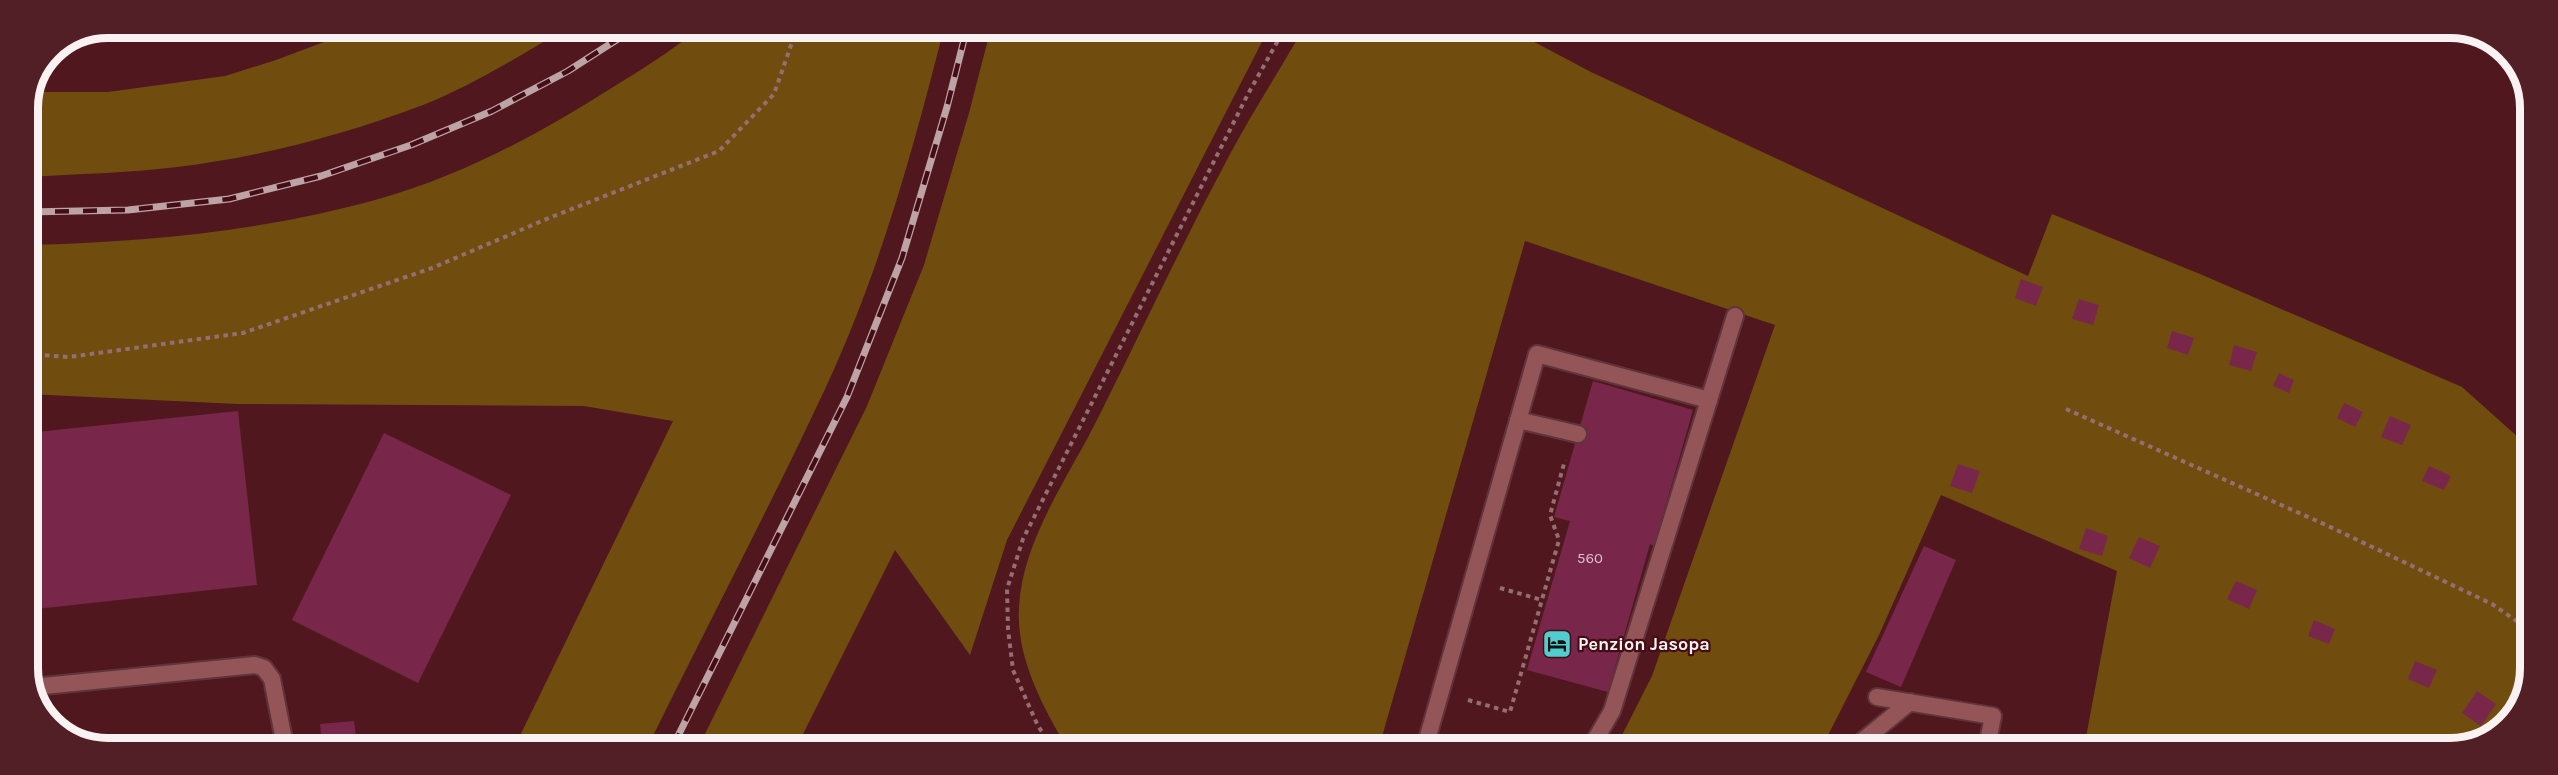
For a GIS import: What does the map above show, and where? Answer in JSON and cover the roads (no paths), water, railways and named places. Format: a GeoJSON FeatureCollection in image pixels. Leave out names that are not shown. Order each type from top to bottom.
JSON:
{"type":"FeatureCollection","features":[{"type":"Feature","properties":{"kind":"lane"},"geometry":{"type":"LineString","coordinates":[[1596,738],[1612,711],[1735,316]]}},
{"type":"Feature","properties":{"kind":"lane"},"geometry":{"type":"LineString","coordinates":[[1428,738],[1537,354],[1709,399]]}},
{"type":"Feature","properties":{"kind":"lane"},"geometry":{"type":"LineString","coordinates":[[1518,420],[1576,433]]}},
{"type":"Feature","properties":{"kind":"lane"},"geometry":{"type":"LineString","coordinates":[[41,686],[255,665],[264,668],[272,679],[284,738]]}},
{"type":"Feature","properties":{"kind":"lane"},"geometry":{"type":"LineString","coordinates":[[1877,697],[1994,716],[1989,738]]}},
{"type":"Feature","properties":{"kind":"lane"},"geometry":{"type":"LineString","coordinates":[[1866,738],[1910,702]]}},
{"type":"Feature","properties":{"kind":"railway"},"geometry":{"type":"LineString","coordinates":[[37,212],[128,210],[229,199],[321,176],[411,145],[492,111],[568,71],[621,37]]}},
{"type":"Feature","properties":{"kind":"railway"},"geometry":{"type":"LineString","coordinates":[[677,738],[847,397],[902,258],[947,107],[965,37]]}},
{"type":"Feature","properties":{"kind":"place","name":"Penzion Jasopa"},"geometry":{"type":"Point","coordinates":[1557,644]}}]}
